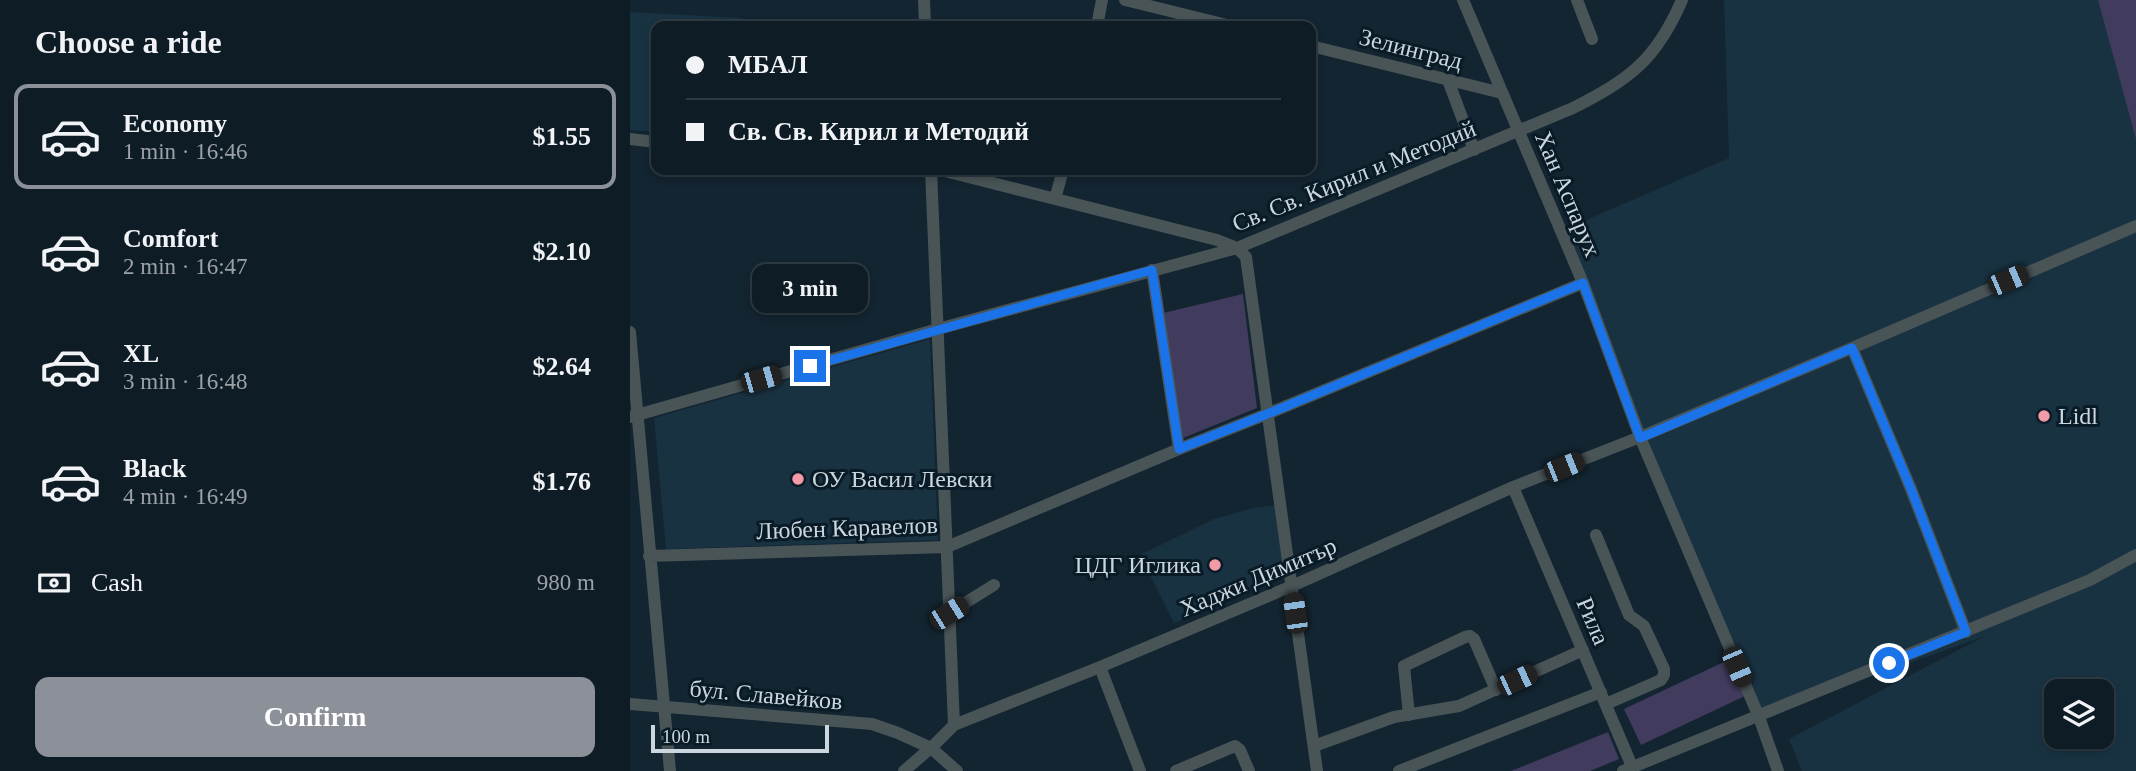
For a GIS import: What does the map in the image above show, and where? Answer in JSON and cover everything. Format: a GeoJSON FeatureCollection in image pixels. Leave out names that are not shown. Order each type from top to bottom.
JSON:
{"type":"FeatureCollection","features":[{"type":"Feature","properties":{"kind":"street"},"geometry":{"type":"LineString","coordinates":[[924,0],[925,21]]}},
{"type":"Feature","properties":{"kind":"street"},"geometry":{"type":"LineString","coordinates":[[1098,21],[1102,0]]}},
{"type":"Feature","properties":{"kind":"street"},"geometry":{"type":"LineString","coordinates":[[1125,0],[1211,21]]}},
{"type":"Feature","properties":{"kind":"street","name":"Хан Аспарух"},"geometry":{"type":"LineString","coordinates":[[1463,0],[1583,283],[1640,438],[1759,717],[1778,771]]}},
{"type":"Feature","properties":{"kind":"street"},"geometry":{"type":"LineString","coordinates":[[1577,0],[1592,39]]}},
{"type":"Feature","properties":{"kind":"street","name":"Св. Св. Кирил и Методий"},"geometry":{"type":"LineString","coordinates":[[634,415],[1237,248],[1584,103],[1630,75],[1652,55],[1670,27],[1682,0]]}},
{"type":"Feature","properties":{"kind":"street","name":"Зелинград"},"geometry":{"type":"LineString","coordinates":[[1316,47],[1502,93]]}},
{"type":"Feature","properties":{"kind":"street"},"geometry":{"type":"LineString","coordinates":[[1448,79],[1474,150]]}},
{"type":"Feature","properties":{"kind":"street"},"geometry":{"type":"LineString","coordinates":[[630,139],[651,141]]}},
{"type":"Feature","properties":{"kind":"street"},"geometry":{"type":"LineString","coordinates":[[931,175],[954,724]]}},
{"type":"Feature","properties":{"kind":"street"},"geometry":{"type":"LineString","coordinates":[[961,175],[1217,240],[1237,248],[1246,257],[1317,771]]}},
{"type":"Feature","properties":{"kind":"street"},"geometry":{"type":"LineString","coordinates":[[1055,199],[1062,175]]}},
{"type":"Feature","properties":{"kind":"street","name":"Хаджи Димитър"},"geometry":{"type":"LineString","coordinates":[[904,771],[954,724],[1100,667],[1292,586],[1513,487],[1640,438],[2136,226]]}},
{"type":"Feature","properties":{"kind":"street"},"geometry":{"type":"LineString","coordinates":[[1152,270],[1179,449]]}},
{"type":"Feature","properties":{"kind":"street","name":"Любен Каравелов"},"geometry":{"type":"LineString","coordinates":[[649,556],[947,547],[1583,283]]}},
{"type":"Feature","properties":{"kind":"street"},"geometry":{"type":"LineString","coordinates":[[630,332],[634,415],[670,771]]}},
{"type":"Feature","properties":{"kind":"street"},"geometry":{"type":"LineString","coordinates":[[1852,348],[1911,489],[1966,632]]}},
{"type":"Feature","properties":{"kind":"street","name":"Рила"},"geometry":{"type":"LineString","coordinates":[[1513,487],[1603,698],[1630,770]]}},
{"type":"Feature","properties":{"kind":"street"},"geometry":{"type":"LineString","coordinates":[[1399,771],[1661,680],[1664,669],[1644,626],[1629,615],[1596,535]]}},
{"type":"Feature","properties":{"kind":"street"},"geometry":{"type":"LineString","coordinates":[[1630,770],[2090,580],[2136,555]]}},
{"type":"Feature","properties":{"kind":"street"},"geometry":{"type":"LineString","coordinates":[[949,613],[994,585]]}},
{"type":"Feature","properties":{"kind":"street"},"geometry":{"type":"LineString","coordinates":[[1409,715],[1404,666],[1465,637],[1474,639],[1496,690]]}},
{"type":"Feature","properties":{"kind":"street"},"geometry":{"type":"LineString","coordinates":[[1314,746],[1394,717],[1459,706],[1583,650]]}},
{"type":"Feature","properties":{"kind":"street"},"geometry":{"type":"LineString","coordinates":[[1100,667],[1140,771]]}},
{"type":"Feature","properties":{"kind":"street","name":"бул. Славейков"},"geometry":{"type":"LineString","coordinates":[[630,704],[872,724],[931,748],[957,771]]}},
{"type":"Feature","properties":{"kind":"street"},"geometry":{"type":"LineString","coordinates":[[1176,771],[1230,747],[1236,747],[1249,771]]}},
{"type":"Feature","properties":{"kind":"shaded area"},"geometry":{"type":"Polygon","coordinates":[[[1724,0],[2136,0],[2136,771],[1802,771],[1789,739],[1985,636],[1759,717],[1561,231],[1729,158],[1724,0]]]}},
{"type":"Feature","properties":{"kind":"shaded area"},"geometry":{"type":"Polygon","coordinates":[[[2098,0],[2136,0],[2136,139],[2098,0]]]}},
{"type":"Feature","properties":{"kind":"shaded area"},"geometry":{"type":"Polygon","coordinates":[[[630,12],[742,18],[742,21],[651,21],[651,132],[630,130],[630,12]]]}},
{"type":"Feature","properties":{"kind":"shaded area"},"geometry":{"type":"Polygon","coordinates":[[[1243,294],[1257,408],[1183,438],[1163,313],[1243,294]]]}},
{"type":"Feature","properties":{"kind":"shaded area","name":"ОУ Васил Левски"},"geometry":{"type":"Polygon","coordinates":[[[930,339],[938,540],[666,549],[654,418],[930,339]]]}},
{"type":"Feature","properties":{"kind":"shaded area","name":"ЦДГ Иглика"},"geometry":{"type":"Polygon","coordinates":[[[1277,505],[1287,576],[1174,623],[1140,555],[1214,519],[1253,508],[1277,505]]]}},
{"type":"Feature","properties":{"kind":"shaded area"},"geometry":{"type":"Polygon","coordinates":[[[1728,660],[1745,696],[1641,745],[1624,709],[1728,660]]]}},
{"type":"Feature","properties":{"kind":"shaded area"},"geometry":{"type":"Polygon","coordinates":[[[1608,732],[1619,759],[1590,771],[1511,771],[1608,732]]]}},
{"type":"Feature","properties":{"kind":"place","name":"Lidl"},"geometry":{"type":"Point","coordinates":[2044,416]}},
{"type":"Feature","properties":{"kind":"place","name":"ОУ Васил Левски"},"geometry":{"type":"Point","coordinates":[798,479]}},
{"type":"Feature","properties":{"kind":"place","name":"ЦДГ Иглика"},"geometry":{"type":"Point","coordinates":[1215,565]}},
{"type":"Feature","properties":{"kind":"route"},"geometry":{"type":"LineString","coordinates":[[810,366],[1152,270],[1179,449],[1583,283],[1640,438],[1852,348],[1911,489],[1966,632],[1889,663]]}}]}
